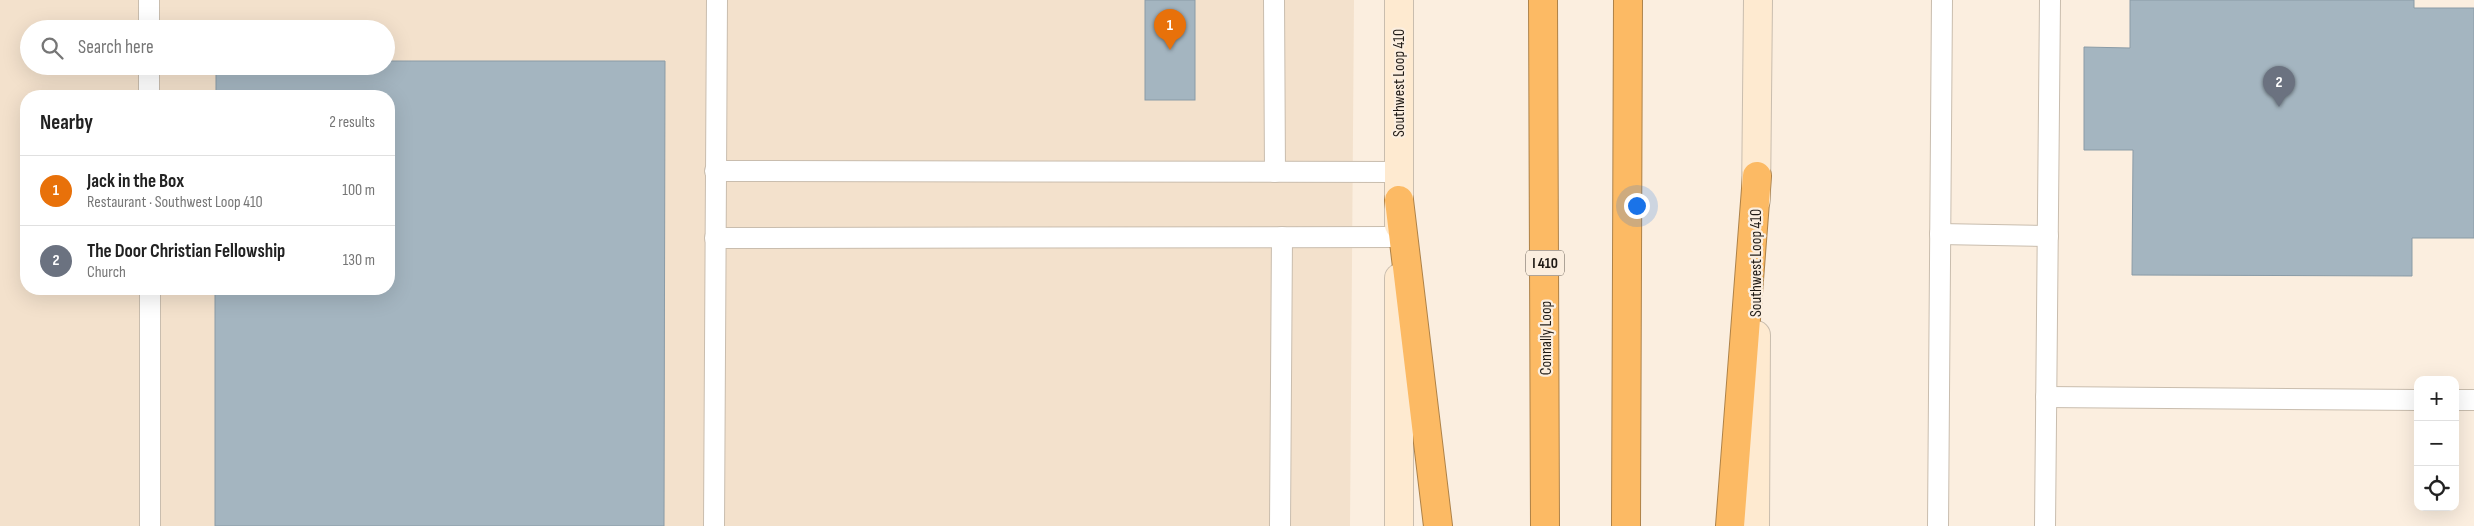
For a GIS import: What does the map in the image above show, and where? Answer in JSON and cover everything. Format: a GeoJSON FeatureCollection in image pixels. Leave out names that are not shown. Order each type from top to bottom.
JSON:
{"type":"FeatureCollection","features":[{"type":"Feature","properties":{"kind":"highway","name":"Connally Loop"},"geometry":{"type":"LineString","coordinates":[[1543,0],[1546,526]]}},
{"type":"Feature","properties":{"kind":"highway"},"geometry":{"type":"LineString","coordinates":[[1626,526],[1628,0]]}},
{"type":"Feature","properties":{"kind":"highway"},"geometry":{"type":"LineString","coordinates":[[1730,526],[1757,176]]}},
{"type":"Feature","properties":{"kind":"highway"},"geometry":{"type":"LineString","coordinates":[[1399,200],[1438,526]]}},
{"type":"Feature","properties":{"kind":"main road","name":"Southwest Loop 410"},"geometry":{"type":"LineString","coordinates":[[1399,0],[1399,526]]}},
{"type":"Feature","properties":{"kind":"main road","name":"Southwest Loop 410"},"geometry":{"type":"LineString","coordinates":[[1755,526],[1758,0]]}},
{"type":"Feature","properties":{"kind":"lane"},"geometry":{"type":"LineString","coordinates":[[149,0],[149,20]]}},
{"type":"Feature","properties":{"kind":"lane"},"geometry":{"type":"LineString","coordinates":[[714,526],[717,0]]}},
{"type":"Feature","properties":{"kind":"lane"},"geometry":{"type":"LineString","coordinates":[[1274,0],[1275,172]]}},
{"type":"Feature","properties":{"kind":"lane"},"geometry":{"type":"LineString","coordinates":[[1938,526],[1942,0]]}},
{"type":"Feature","properties":{"kind":"lane"},"geometry":{"type":"LineString","coordinates":[[2045,526],[2050,0]]}},
{"type":"Feature","properties":{"kind":"lane"},"geometry":{"type":"LineString","coordinates":[[149,75],[150,90]]}},
{"type":"Feature","properties":{"kind":"lane"},"geometry":{"type":"LineString","coordinates":[[715,171],[1399,172]]}},
{"type":"Feature","properties":{"kind":"lane"},"geometry":{"type":"LineString","coordinates":[[1940,234],[2048,236]]}},
{"type":"Feature","properties":{"kind":"lane"},"geometry":{"type":"LineString","coordinates":[[715,238],[1399,236]]}},
{"type":"Feature","properties":{"kind":"lane"},"geometry":{"type":"LineString","coordinates":[[1280,526],[1282,237]]}},
{"type":"Feature","properties":{"kind":"lane"},"geometry":{"type":"LineString","coordinates":[[150,295],[150,526]]}},
{"type":"Feature","properties":{"kind":"lane"},"geometry":{"type":"LineString","coordinates":[[2046,397],[2414,400]]}},
{"type":"Feature","properties":{"kind":"lane"},"geometry":{"type":"LineString","coordinates":[[2459,400],[2474,400]]}},
{"type":"Feature","properties":{"kind":"shaded area"},"geometry":{"type":"Polygon","coordinates":[[[0,0],[1354,0],[1350,526],[0,526],[0,0]]]}},
{"type":"Feature","properties":{"kind":"building"},"geometry":{"type":"Polygon","coordinates":[[[1145,0],[1195,0],[1195,100],[1145,100],[1145,0]]]}},
{"type":"Feature","properties":{"kind":"building"},"geometry":{"type":"Polygon","coordinates":[[[2130,0],[2414,0],[2414,8],[2474,8],[2474,238],[2412,238],[2412,276],[2132,275],[2133,150],[2084,150],[2084,47],[2130,48],[2130,0]]]}},
{"type":"Feature","properties":{"kind":"building"},"geometry":{"type":"Polygon","coordinates":[[[395,61],[665,61],[664,526],[215,526],[215,295],[395,295],[395,90],[216,90],[216,75],[395,75],[395,61]]]}},
{"type":"Feature","properties":{"kind":"place","name":"Jack in the Box"},"geometry":{"type":"Point","coordinates":[1170,50]}},
{"type":"Feature","properties":{"kind":"place","name":"The Door Christian Fellowship"},"geometry":{"type":"Point","coordinates":[2279,107]}}]}
